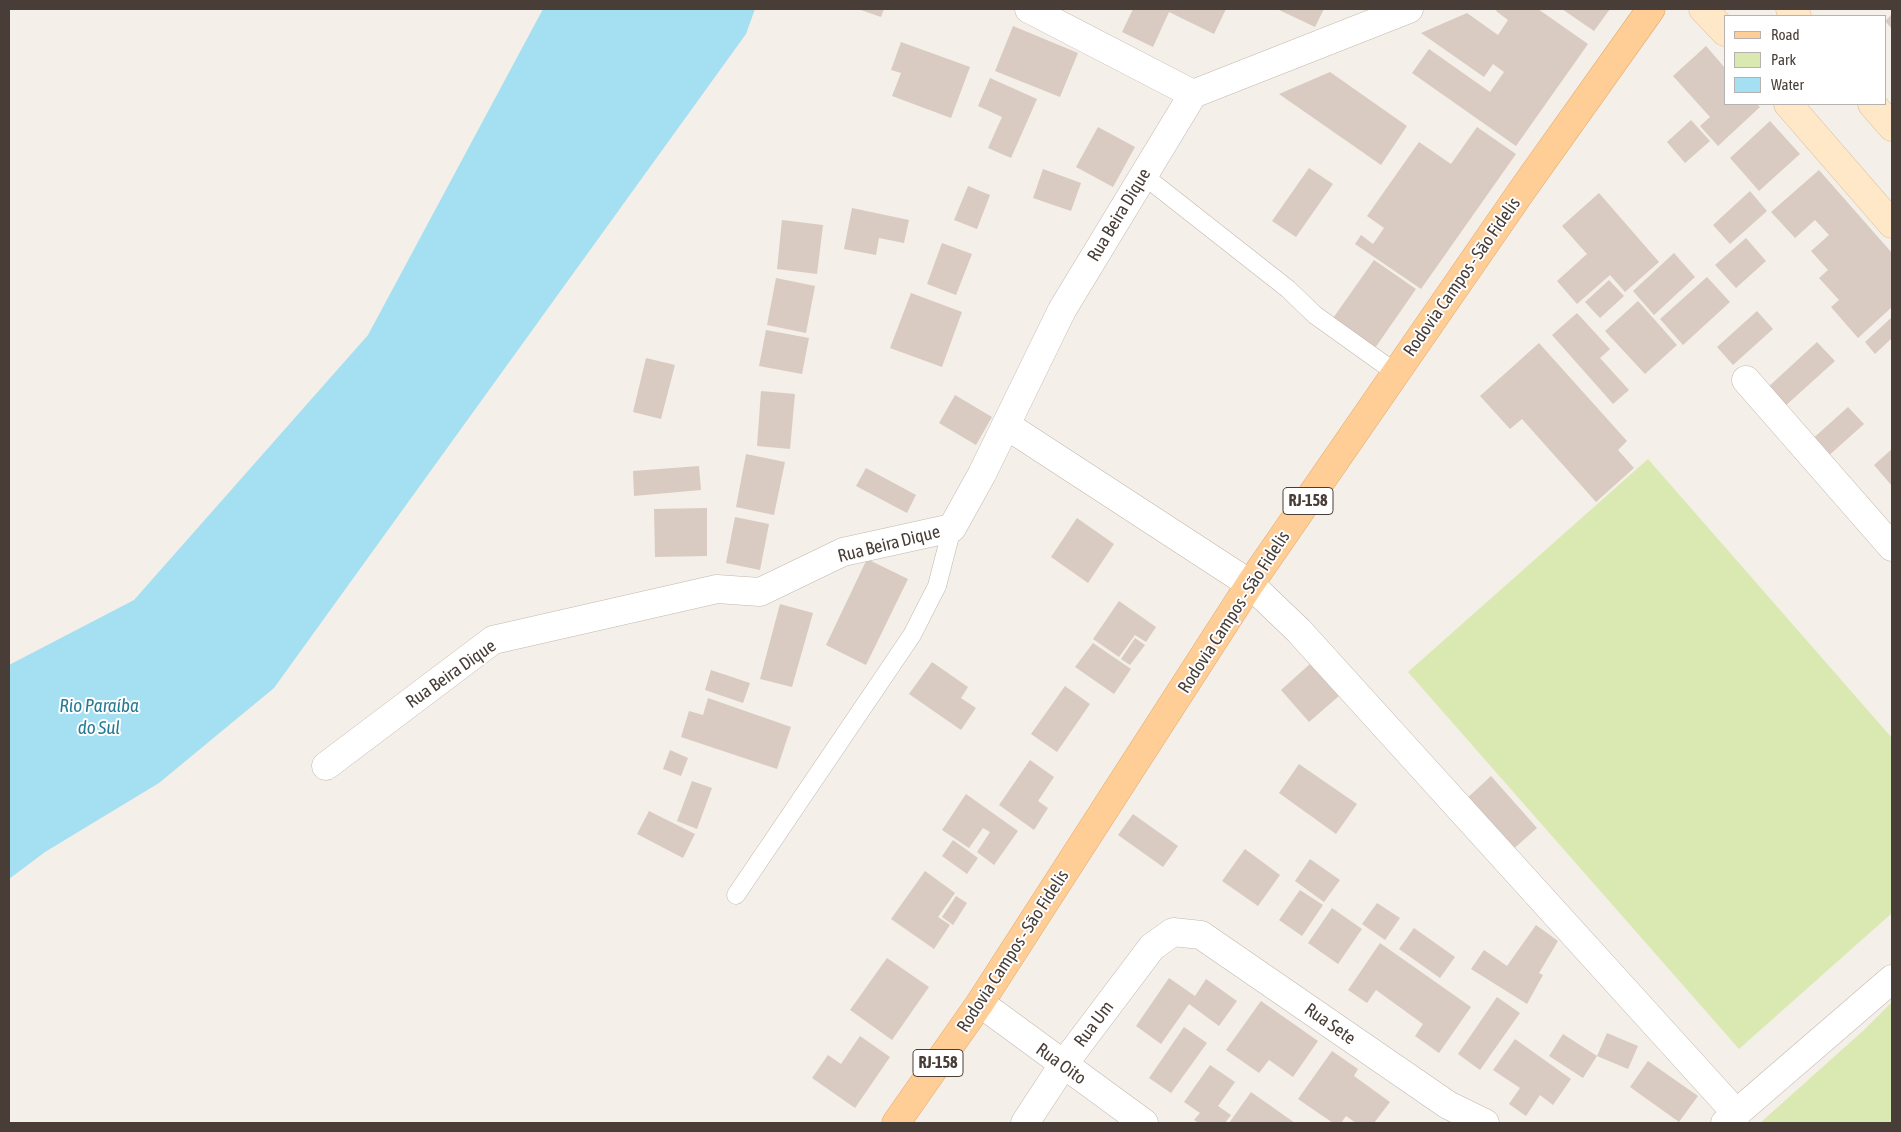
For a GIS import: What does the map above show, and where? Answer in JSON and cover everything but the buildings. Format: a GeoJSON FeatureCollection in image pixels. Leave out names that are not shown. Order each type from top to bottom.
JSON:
{"type":"FeatureCollection","features":[{"type":"Feature","properties":{"kind":"main road","name":"Rodovia Campos - São Fidelis"},"geometry":{"type":"LineString","coordinates":[[896,1123],[980,1003],[1250,584],[1651,9]]}},
{"type":"Feature","properties":{"kind":"street"},"geometry":{"type":"LineString","coordinates":[[1029,9],[1193,94],[1409,9]]}},
{"type":"Feature","properties":{"kind":"street"},"geometry":{"type":"LineString","coordinates":[[1703,9],[1724,31]]}},
{"type":"Feature","properties":{"kind":"street","name":"Rua Beira Dique"},"geometry":{"type":"LineString","coordinates":[[326,766],[493,640],[717,589],[760,592],[843,552],[952,528],[1006,425],[1062,310],[1193,94]]}},
{"type":"Feature","properties":{"kind":"street"},"geometry":{"type":"LineString","coordinates":[[1789,105],[1892,224]]}},
{"type":"Feature","properties":{"kind":"street"},"geometry":{"type":"LineString","coordinates":[[1873,105],[1892,127]]}},
{"type":"Feature","properties":{"kind":"street"},"geometry":{"type":"LineString","coordinates":[[1746,380],[1892,547]]}},
{"type":"Feature","properties":{"kind":"street"},"geometry":{"type":"LineString","coordinates":[[1006,425],[1250,584],[1299,631],[1731,1118],[1892,979]]}},
{"type":"Feature","properties":{"kind":"street","name":"Rua Um"},"geometry":{"type":"LineString","coordinates":[[1025,1123],[1063,1066],[1152,947],[1173,932]]}},
{"type":"Feature","properties":{"kind":"street","name":"Rua Sete"},"geometry":{"type":"LineString","coordinates":[[1173,932],[1201,935],[1441,1114],[1485,1123]]}},
{"type":"Feature","properties":{"kind":"street","name":"Rua Oito"},"geometry":{"type":"LineString","coordinates":[[980,1003],[1063,1066],[1144,1123]]}},
{"type":"Feature","properties":{"kind":"lane"},"geometry":{"type":"LineString","coordinates":[[1143,175],[1288,288],[1314,315],[1396,373]]}},
{"type":"Feature","properties":{"kind":"lane"},"geometry":{"type":"LineString","coordinates":[[736,896],[912,635],[938,586],[952,528]]}},
{"type":"Feature","properties":{"kind":"green space"},"geometry":{"type":"Polygon","coordinates":[[[1648,459],[1892,738],[1892,913],[1739,1049],[1408,672],[1648,459]]]}},
{"type":"Feature","properties":{"kind":"green space"},"geometry":{"type":"Polygon","coordinates":[[[1892,1002],[1892,1123],[1760,1123],[1864,1030],[1892,1002]]]}},
{"type":"Feature","properties":{"kind":"water","name":"Rio Paraíba do Sul"},"geometry":{"type":"Polygon","coordinates":[[[543,9],[755,9],[746,34],[274,688],[159,783],[45,852],[9,879],[9,665],[134,600],[368,335],[543,9]]]}}]}
